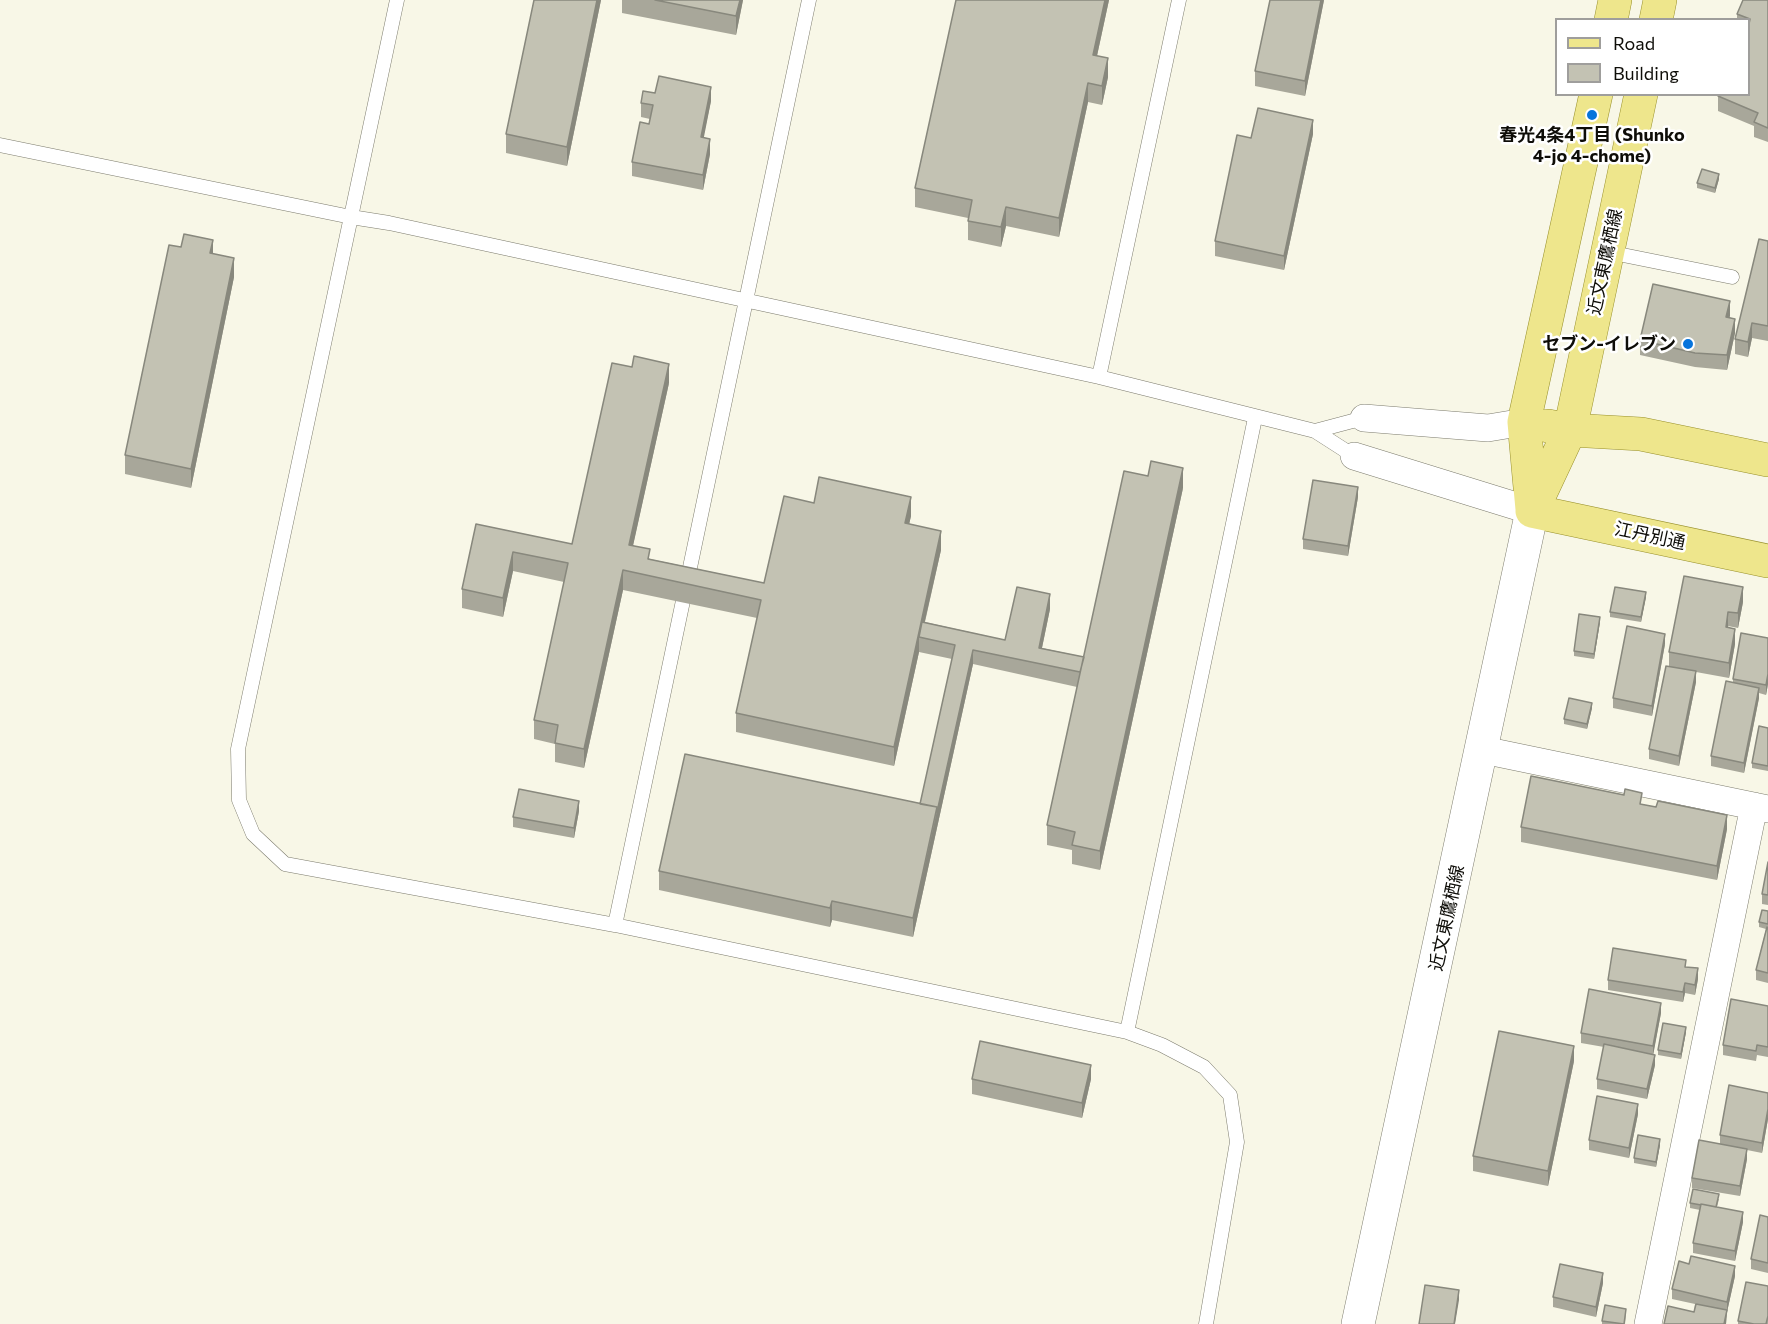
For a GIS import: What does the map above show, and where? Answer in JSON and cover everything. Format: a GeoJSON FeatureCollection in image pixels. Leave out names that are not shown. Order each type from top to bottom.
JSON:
{"type":"FeatureCollection","features":[{"type":"Feature","properties":{"kind":"main road"},"geometry":{"type":"LineString","coordinates":[[1612,18],[1616,0]]}},
{"type":"Feature","properties":{"kind":"main road"},"geometry":{"type":"LineString","coordinates":[[1656,18],[1660,0]]}},
{"type":"Feature","properties":{"kind":"main road","name":"近文東鷹栖線"},"geometry":{"type":"LineString","coordinates":[[1532,511],[1524,422],[1596,96]]}},
{"type":"Feature","properties":{"kind":"main road","name":"近文東鷹栖線"},"geometry":{"type":"LineString","coordinates":[[1532,511],[1570,430],[1641,96]]}},
{"type":"Feature","properties":{"kind":"main road"},"geometry":{"type":"LineString","coordinates":[[1524,422],[1570,430],[1641,434],[1768,460]]}},
{"type":"Feature","properties":{"kind":"main road","name":"江丹別通"},"geometry":{"type":"LineString","coordinates":[[1532,511],[1768,561]]}},
{"type":"Feature","properties":{"kind":"street"},"geometry":{"type":"LineString","coordinates":[[1364,418],[1488,428],[1524,422]]}},
{"type":"Feature","properties":{"kind":"street"},"geometry":{"type":"LineString","coordinates":[[1354,456],[1532,511]]}},
{"type":"Feature","properties":{"kind":"street","name":"近文東鷹栖線"},"geometry":{"type":"LineString","coordinates":[[1358,1324],[1483,750],[1532,511]]}},
{"type":"Feature","properties":{"kind":"street"},"geometry":{"type":"LineString","coordinates":[[1483,750],[1761,808],[1648,1324]]}},
{"type":"Feature","properties":{"kind":"lane"},"geometry":{"type":"LineString","coordinates":[[397,0],[238,748],[239,800],[253,834],[285,864],[615,925],[1127,1032],[1162,1045],[1204,1067],[1230,1095],[1236,1142],[1206,1324]]}},
{"type":"Feature","properties":{"kind":"lane"},"geometry":{"type":"LineString","coordinates":[[615,925],[808,0]]}},
{"type":"Feature","properties":{"kind":"lane"},"geometry":{"type":"LineString","coordinates":[[1100,377],[1179,0]]}},
{"type":"Feature","properties":{"kind":"lane"},"geometry":{"type":"LineString","coordinates":[[0,145],[351,218],[389,223],[1100,377],[1255,418],[1315,431],[1354,456]]}},
{"type":"Feature","properties":{"kind":"lane"},"geometry":{"type":"LineString","coordinates":[[1607,252],[1732,277]]}},
{"type":"Feature","properties":{"kind":"lane"},"geometry":{"type":"LineString","coordinates":[[1127,1032],[1255,418]]}},
{"type":"Feature","properties":{"kind":"lane"},"geometry":{"type":"LineString","coordinates":[[1315,431],[1364,418]]}},
{"type":"Feature","properties":{"kind":"building"},"geometry":{"type":"Polygon","coordinates":[[[534,0],[597,0],[567,147],[506,134],[534,0]]]}},
{"type":"Feature","properties":{"kind":"building"},"geometry":{"type":"Polygon","coordinates":[[[655,0],[740,0],[736,16],[655,0]]]}},
{"type":"Feature","properties":{"kind":"building"},"geometry":{"type":"Polygon","coordinates":[[[956,0],[1105,0],[1093,55],[1108,58],[1102,86],[1088,83],[1059,218],[1006,207],[1001,227],[968,221],[972,200],[915,188],[956,0]]]}},
{"type":"Feature","properties":{"kind":"building"},"geometry":{"type":"Polygon","coordinates":[[[1270,0],[1321,0],[1305,81],[1255,71],[1270,0]]]}},
{"type":"Feature","properties":{"kind":"building"},"geometry":{"type":"Polygon","coordinates":[[[1743,0],[1768,0],[1768,128],[1754,122],[1758,113],[1718,96],[1750,96],[1750,18],[1737,14],[1743,0]]]}},
{"type":"Feature","properties":{"kind":"building"},"geometry":{"type":"Polygon","coordinates":[[[659,76],[711,87],[701,137],[710,139],[703,175],[632,162],[640,122],[649,124],[653,105],[641,103],[643,91],[655,93],[659,76]]]}},
{"type":"Feature","properties":{"kind":"building"},"geometry":{"type":"Polygon","coordinates":[[[1258,108],[1313,120],[1284,256],[1215,241],[1237,135],[1251,138],[1258,108]]]}},
{"type":"Feature","properties":{"kind":"building"},"geometry":{"type":"Polygon","coordinates":[[[1702,169],[1719,174],[1715,188],[1697,183],[1702,169]]]}},
{"type":"Feature","properties":{"kind":"building"},"geometry":{"type":"Polygon","coordinates":[[[184,234],[213,240],[210,253],[234,258],[191,469],[125,455],[169,245],[181,247],[184,234]]]}},
{"type":"Feature","properties":{"kind":"building"},"geometry":{"type":"Polygon","coordinates":[[[1759,239],[1768,241],[1768,326],[1752,323],[1748,342],[1735,339],[1759,239]]]}},
{"type":"Feature","properties":{"kind":"building","name":"セブン-イレブン"},"geometry":{"type":"Polygon","coordinates":[[[1653,284],[1730,301],[1726,317],[1735,319],[1727,355],[1695,353],[1640,340],[1653,284]]]}},
{"type":"Feature","properties":{"kind":"building"},"geometry":{"type":"Polygon","coordinates":[[[634,356],[669,364],[629,545],[650,549],[648,559],[764,583],[784,496],[814,503],[819,477],[911,497],[905,523],[941,531],[894,747],[736,713],[761,600],[623,570],[584,749],[555,743],[558,725],[534,720],[568,563],[513,552],[503,598],[462,589],[476,524],[572,544],[612,363],[632,367],[634,356]]]}},
{"type":"Feature","properties":{"kind":"building"},"geometry":{"type":"Polygon","coordinates":[[[1151,461],[1183,468],[1100,851],[1072,845],[1075,832],[1047,825],[1124,471],[1148,476],[1151,461]]]}},
{"type":"Feature","properties":{"kind":"building"},"geometry":{"type":"Polygon","coordinates":[[[1313,480],[1358,487],[1348,546],[1303,539],[1313,480]]]}},
{"type":"Feature","properties":{"kind":"building"},"geometry":{"type":"Polygon","coordinates":[[[1684,576],[1743,587],[1738,613],[1728,612],[1726,627],[1735,629],[1729,663],[1669,652],[1684,576]]]}},
{"type":"Feature","properties":{"kind":"building"},"geometry":{"type":"Polygon","coordinates":[[[1017,587],[1050,594],[1039,648],[1084,657],[1080,672],[973,650],[937,812],[937,807],[920,804],[955,645],[919,637],[922,622],[1005,640],[1017,587]]]}},
{"type":"Feature","properties":{"kind":"building"},"geometry":{"type":"Polygon","coordinates":[[[1615,587],[1646,592],[1641,617],[1610,612],[1615,587]]]}},
{"type":"Feature","properties":{"kind":"building"},"geometry":{"type":"Polygon","coordinates":[[[1579,614],[1600,617],[1594,654],[1574,651],[1579,614]]]}},
{"type":"Feature","properties":{"kind":"building"},"geometry":{"type":"Polygon","coordinates":[[[1627,626],[1665,634],[1652,706],[1613,698],[1627,626]]]}},
{"type":"Feature","properties":{"kind":"building"},"geometry":{"type":"Polygon","coordinates":[[[1741,633],[1768,638],[1766,685],[1733,679],[1741,633]]]}},
{"type":"Feature","properties":{"kind":"building"},"geometry":{"type":"Polygon","coordinates":[[[1666,666],[1696,671],[1679,756],[1649,749],[1666,666]]]}},
{"type":"Feature","properties":{"kind":"building"},"geometry":{"type":"Polygon","coordinates":[[[1726,681],[1759,688],[1744,763],[1711,756],[1726,681]]]}},
{"type":"Feature","properties":{"kind":"building"},"geometry":{"type":"Polygon","coordinates":[[[1569,698],[1592,703],[1587,724],[1564,719],[1569,698]]]}},
{"type":"Feature","properties":{"kind":"building"},"geometry":{"type":"Polygon","coordinates":[[[1759,726],[1768,728],[1768,766],[1752,763],[1759,726]]]}},
{"type":"Feature","properties":{"kind":"building"},"geometry":{"type":"Polygon","coordinates":[[[685,754],[937,807],[913,918],[832,901],[830,908],[659,871],[685,754]]]}},
{"type":"Feature","properties":{"kind":"building"},"geometry":{"type":"Polygon","coordinates":[[[1531,776],[1624,795],[1625,789],[1642,793],[1640,804],[1656,807],[1658,801],[1727,815],[1717,866],[1521,827],[1531,776]]]}},
{"type":"Feature","properties":{"kind":"building"},"geometry":{"type":"Polygon","coordinates":[[[519,789],[579,801],[574,828],[513,817],[519,789]]]}},
{"type":"Feature","properties":{"kind":"building"},"geometry":{"type":"Polygon","coordinates":[[[1768,862],[1768,895],[1762,894],[1768,862]]]}},
{"type":"Feature","properties":{"kind":"building"},"geometry":{"type":"Polygon","coordinates":[[[1762,910],[1768,911],[1768,924],[1759,922],[1762,910]]]}},
{"type":"Feature","properties":{"kind":"building"},"geometry":{"type":"Polygon","coordinates":[[[1768,928],[1768,973],[1756,970],[1768,928]]]}},
{"type":"Feature","properties":{"kind":"building"},"geometry":{"type":"Polygon","coordinates":[[[1613,948],[1686,960],[1685,967],[1698,968],[1695,985],[1685,983],[1683,992],[1608,980],[1613,948]]]}},
{"type":"Feature","properties":{"kind":"building"},"geometry":{"type":"Polygon","coordinates":[[[1589,989],[1661,1003],[1653,1046],[1581,1033],[1589,989]]]}},
{"type":"Feature","properties":{"kind":"building"},"geometry":{"type":"Polygon","coordinates":[[[1731,999],[1768,1006],[1768,1047],[1757,1045],[1756,1051],[1723,1045],[1731,999]]]}},
{"type":"Feature","properties":{"kind":"building"},"geometry":{"type":"Polygon","coordinates":[[[1663,1023],[1686,1027],[1681,1054],[1658,1050],[1663,1023]]]}},
{"type":"Feature","properties":{"kind":"building"},"geometry":{"type":"Polygon","coordinates":[[[1499,1031],[1574,1046],[1548,1171],[1473,1156],[1499,1031]]]}},
{"type":"Feature","properties":{"kind":"building"},"geometry":{"type":"Polygon","coordinates":[[[980,1041],[1091,1065],[1082,1103],[972,1079],[980,1041]]]}},
{"type":"Feature","properties":{"kind":"building"},"geometry":{"type":"Polygon","coordinates":[[[1604,1044],[1655,1055],[1647,1089],[1597,1079],[1604,1044]]]}},
{"type":"Feature","properties":{"kind":"building"},"geometry":{"type":"Polygon","coordinates":[[[1729,1085],[1768,1093],[1768,1109],[1762,1143],[1720,1135],[1729,1085]]]}},
{"type":"Feature","properties":{"kind":"building"},"geometry":{"type":"Polygon","coordinates":[[[1597,1096],[1638,1104],[1629,1148],[1589,1140],[1597,1096]]]}},
{"type":"Feature","properties":{"kind":"building"},"geometry":{"type":"Polygon","coordinates":[[[1638,1135],[1660,1139],[1656,1162],[1634,1158],[1638,1135]]]}},
{"type":"Feature","properties":{"kind":"building"},"geometry":{"type":"Polygon","coordinates":[[[1699,1140],[1747,1149],[1740,1186],[1692,1178],[1699,1140]]]}},
{"type":"Feature","properties":{"kind":"building"},"geometry":{"type":"Polygon","coordinates":[[[1693,1189],[1719,1194],[1716,1207],[1690,1203],[1693,1189]]]}},
{"type":"Feature","properties":{"kind":"building"},"geometry":{"type":"Polygon","coordinates":[[[1701,1204],[1743,1212],[1735,1251],[1693,1243],[1701,1204]]]}},
{"type":"Feature","properties":{"kind":"building"},"geometry":{"type":"Polygon","coordinates":[[[1760,1215],[1768,1217],[1768,1263],[1751,1259],[1760,1215]]]}},
{"type":"Feature","properties":{"kind":"building"},"geometry":{"type":"Polygon","coordinates":[[[1691,1256],[1735,1266],[1727,1302],[1672,1289],[1679,1261],[1689,1264],[1691,1256]]]}},
{"type":"Feature","properties":{"kind":"building"},"geometry":{"type":"Polygon","coordinates":[[[1560,1264],[1603,1273],[1596,1307],[1553,1297],[1560,1264]]]}},
{"type":"Feature","properties":{"kind":"building"},"geometry":{"type":"Polygon","coordinates":[[[1746,1282],[1768,1286],[1766,1324],[1738,1321],[1746,1282]]]}},
{"type":"Feature","properties":{"kind":"building"},"geometry":{"type":"Polygon","coordinates":[[[1425,1285],[1459,1290],[1454,1324],[1419,1324],[1425,1285]]]}},
{"type":"Feature","properties":{"kind":"building"},"geometry":{"type":"Polygon","coordinates":[[[1696,1304],[1727,1310],[1724,1324],[1664,1324],[1668,1306],[1694,1312],[1696,1304]]]}},
{"type":"Feature","properties":{"kind":"building"},"geometry":{"type":"Polygon","coordinates":[[[1605,1305],[1626,1309],[1624,1324],[1602,1321],[1605,1305]]]}},
{"type":"Feature","properties":{"kind":"place","name":"春光4条4丁目 (Shunko 4-jo 4-chome)"},"geometry":{"type":"Point","coordinates":[1592,115]}},
{"type":"Feature","properties":{"kind":"place","name":"セブン-イレブン"},"geometry":{"type":"Point","coordinates":[1688,344]}}]}
